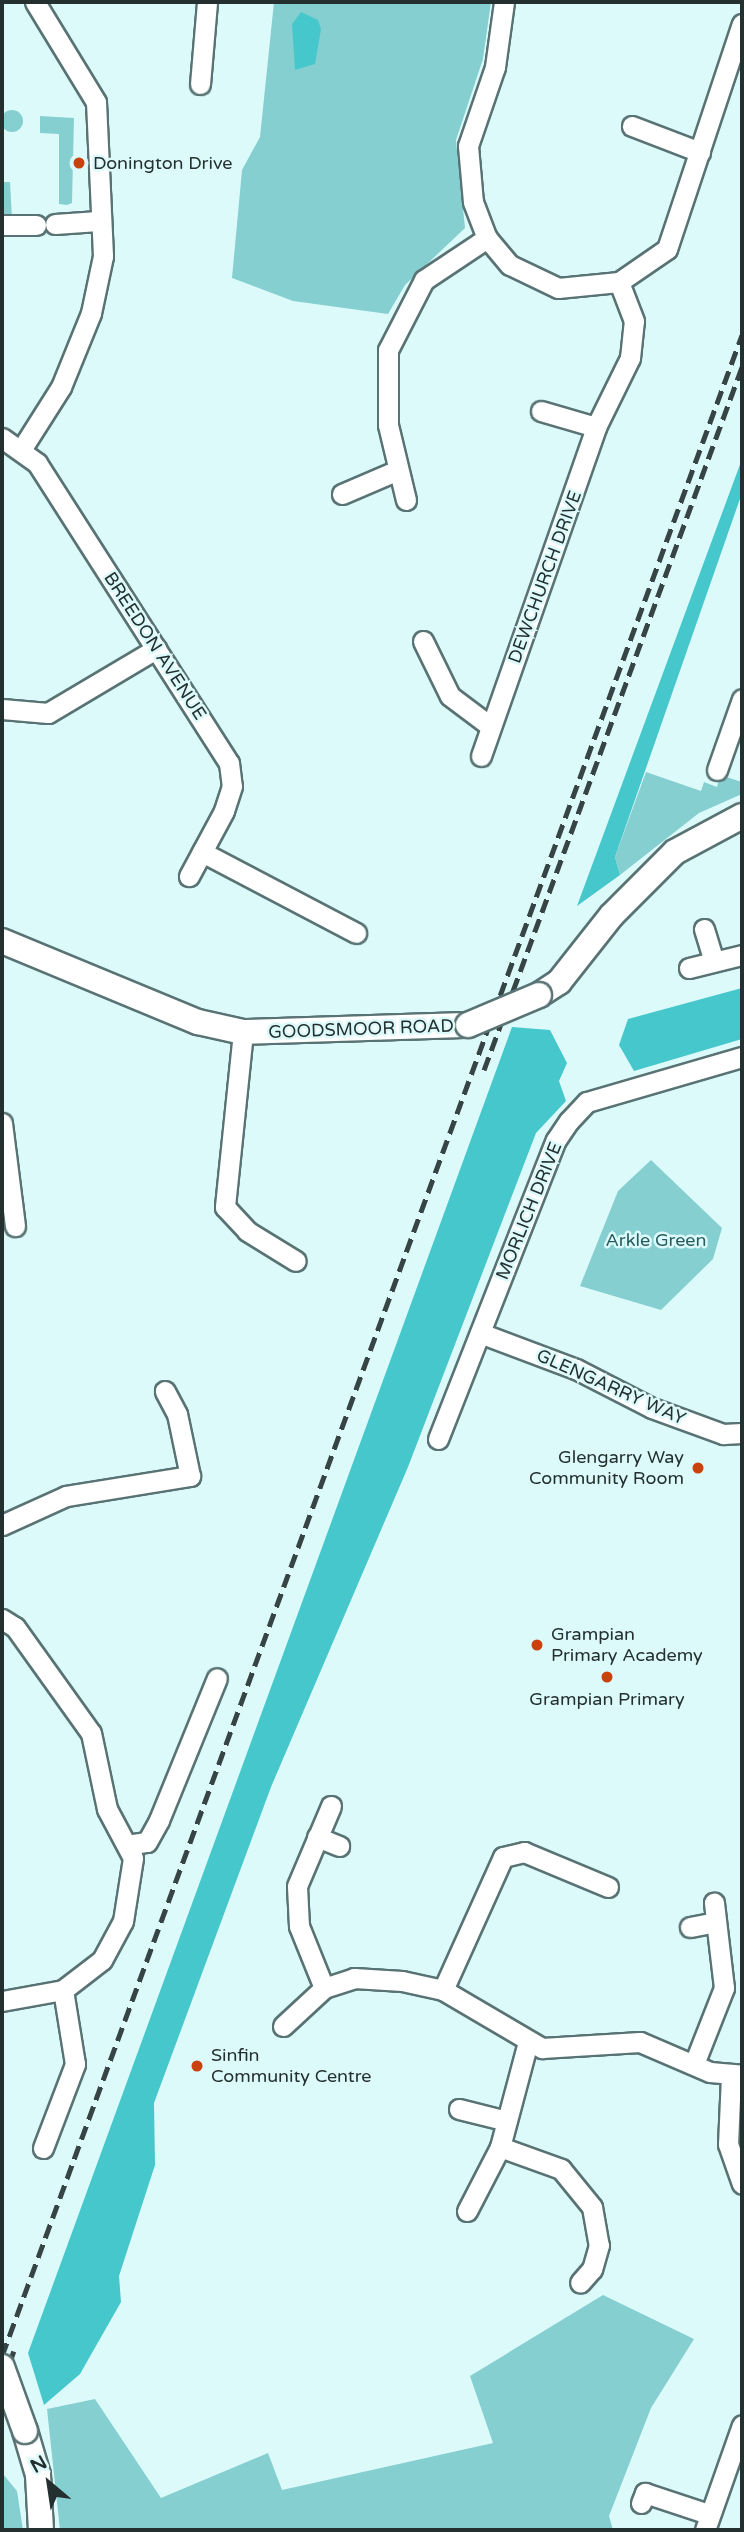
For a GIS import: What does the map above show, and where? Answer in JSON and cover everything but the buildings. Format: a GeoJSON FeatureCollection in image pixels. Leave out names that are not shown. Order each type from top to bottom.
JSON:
{"type":"FeatureCollection","features":[{"type":"Feature","properties":{"kind":"street"},"geometry":{"type":"LineString","coordinates":[[21,450],[50,410],[91,313],[103,256],[98,221],[96,102],[35,2]]}},
{"type":"Feature","properties":{"kind":"street"},"geometry":{"type":"LineString","coordinates":[[200,84],[206,2]]}},
{"type":"Feature","properties":{"kind":"street"},"geometry":{"type":"LineString","coordinates":[[504,2],[495,67],[468,146],[473,202],[487,238],[510,265],[539,282],[589,290],[619,282],[667,249],[742,24]]}},
{"type":"Feature","properties":{"kind":"street"},"geometry":{"type":"LineString","coordinates":[[632,126],[700,152]]}},
{"type":"Feature","properties":{"kind":"street"},"geometry":{"type":"LineString","coordinates":[[2,225],[98,221]]}},
{"type":"Feature","properties":{"kind":"street"},"geometry":{"type":"LineString","coordinates":[[406,500],[396,471],[385,392],[388,349],[399,321],[424,281],[487,238]]}},
{"type":"Feature","properties":{"kind":"street","name":"DEWCHURCH DRIVE"},"geometry":{"type":"LineString","coordinates":[[481,756],[596,427],[634,343],[634,321],[619,282]]}},
{"type":"Feature","properties":{"kind":"street"},"geometry":{"type":"LineString","coordinates":[[541,411],[596,427]]}},
{"type":"Feature","properties":{"kind":"street","name":"BREEDON AVENUE"},"geometry":{"type":"LineString","coordinates":[[2,438],[37,463],[229,763],[232,786],[189,876]]}},
{"type":"Feature","properties":{"kind":"street"},"geometry":{"type":"LineString","coordinates":[[342,494],[396,471]]}},
{"type":"Feature","properties":{"kind":"street"},"geometry":{"type":"LineString","coordinates":[[424,642],[450,696],[490,726]]}},
{"type":"Feature","properties":{"kind":"street"},"geometry":{"type":"LineString","coordinates":[[2,709],[48,713],[156,649]]}},
{"type":"Feature","properties":{"kind":"street"},"geometry":{"type":"LineString","coordinates":[[717,770],[742,699]]}},
{"type":"Feature","properties":{"kind":"street","name":"GOODSMOOR ROAD"},"geometry":{"type":"LineString","coordinates":[[2,941],[198,1022],[243,1032],[468,1025],[539,995],[559,982],[612,915],[675,852],[742,816]]}},
{"type":"Feature","properties":{"kind":"street"},"geometry":{"type":"LineString","coordinates":[[202,852],[356,933]]}},
{"type":"Feature","properties":{"kind":"street"},"geometry":{"type":"LineString","coordinates":[[704,929],[714,962]]}},
{"type":"Feature","properties":{"kind":"street"},"geometry":{"type":"LineString","coordinates":[[689,968],[742,955]]}},
{"type":"Feature","properties":{"kind":"street"},"geometry":{"type":"LineString","coordinates":[[243,1032],[225,1207],[247,1231],[296,1261]]}},
{"type":"Feature","properties":{"kind":"street","name":"MORLICH DRIVE"},"geometry":{"type":"LineString","coordinates":[[438,1439],[556,1140],[569,1121],[587,1102],[742,1058]]}},
{"type":"Feature","properties":{"kind":"street"},"geometry":{"type":"LineString","coordinates":[[2,1123],[15,1226]]}},
{"type":"Feature","properties":{"kind":"street","name":"GLENGARRY WAY"},"geometry":{"type":"LineString","coordinates":[[480,1334],[576,1369],[652,1408],[723,1434],[742,1433]]}},
{"type":"Feature","properties":{"kind":"street"},"geometry":{"type":"LineString","coordinates":[[2,1525],[66,1496],[190,1476],[177,1414],[165,1391]]}},
{"type":"Feature","properties":{"kind":"street"},"geometry":{"type":"LineString","coordinates":[[2,1619],[15,1627],[91,1733],[107,1809],[133,1858],[123,1921],[102,1960],[63,1990],[2,2001]]}},
{"type":"Feature","properties":{"kind":"street"},"geometry":{"type":"LineString","coordinates":[[127,1845],[147,1842],[159,1820],[217,1678]]}},
{"type":"Feature","properties":{"kind":"street"},"geometry":{"type":"LineString","coordinates":[[324,1988],[299,1926],[297,1886],[331,1806]]}},
{"type":"Feature","properties":{"kind":"street"},"geometry":{"type":"LineString","coordinates":[[317,1838],[339,1846]]}},
{"type":"Feature","properties":{"kind":"street"},"geometry":{"type":"LineString","coordinates":[[443,1990],[503,1857],[524,1852],[608,1887]]}},
{"type":"Feature","properties":{"kind":"street"},"geometry":{"type":"LineString","coordinates":[[690,1927],[715,1912],[724,1988],[694,2064]]}},
{"type":"Feature","properties":{"kind":"street"},"geometry":{"type":"LineString","coordinates":[[283,2026],[324,1988],[354,1978],[443,1990],[528,2042],[556,2048],[596,2040],[640,2042],[694,2064],[737,2075],[728,2144],[742,2184]]}},
{"type":"Feature","properties":{"kind":"street"},"geometry":{"type":"LineString","coordinates":[[43,2148],[75,2064],[63,1990]]}},
{"type":"Feature","properties":{"kind":"street"},"geometry":{"type":"LineString","coordinates":[[467,2211],[500,2147],[528,2042]]}},
{"type":"Feature","properties":{"kind":"street"},"geometry":{"type":"LineString","coordinates":[[459,2109],[507,2121]]}},
{"type":"Feature","properties":{"kind":"street"},"geometry":{"type":"LineString","coordinates":[[500,2147],[561,2169],[592,2207],[599,2245],[592,2269],[580,2283]]}},
{"type":"Feature","properties":{"kind":"street"},"geometry":{"type":"LineString","coordinates":[[2,2367],[38,2475],[41,2530]]}},
{"type":"Feature","properties":{"kind":"street"},"geometry":{"type":"LineString","coordinates":[[641,2503],[645,2493],[707,2522],[742,2425]]}},
{"type":"Feature","properties":{"kind":"green space"},"geometry":{"type":"Polygon","coordinates":[[[274,2],[491,2],[483,59],[456,140],[465,228],[405,285],[388,314],[293,301],[232,278],[242,170],[260,137],[274,2]]]}},
{"type":"Feature","properties":{"kind":"green space"},"geometry":{"type":"Polygon","coordinates":[[[8,110],[16,110],[23,117],[23,125],[16,132],[8,132],[1,125],[1,117],[8,110]]]}},
{"type":"Feature","properties":{"kind":"green space"},"geometry":{"type":"Polygon","coordinates":[[[40,116],[74,118],[72,203],[67,205],[59,204],[59,134],[40,133],[40,116]]]}},
{"type":"Feature","properties":{"kind":"green space"},"geometry":{"type":"Polygon","coordinates":[[[2,182],[10,182],[12,219],[2,213],[2,182]]]}},
{"type":"Feature","properties":{"kind":"green space"},"geometry":{"type":"Polygon","coordinates":[[[646,772],[701,791],[704,782],[717,787],[720,775],[742,782],[742,794],[699,813],[620,875],[615,857],[646,772]]]}},
{"type":"Feature","properties":{"kind":"green space","name":"Arkle Green"},"geometry":{"type":"Polygon","coordinates":[[[651,1160],[722,1228],[713,1259],[661,1310],[580,1286],[618,1191],[651,1160]]]}},
{"type":"Feature","properties":{"kind":"green space"},"geometry":{"type":"Polygon","coordinates":[[[603,2295],[694,2339],[651,2408],[609,2516],[613,2530],[60,2530],[47,2409],[95,2399],[161,2498],[268,2453],[282,2490],[493,2443],[470,2376],[603,2295]]]}},
{"type":"Feature","properties":{"kind":"green space"},"geometry":{"type":"Polygon","coordinates":[[[3,2474],[17,2491],[23,2530],[2,2530],[3,2474]]]}},
{"type":"Feature","properties":{"kind":"shaded area"},"geometry":{"type":"Polygon","coordinates":[[[301,12],[318,20],[321,29],[315,64],[295,70],[292,24],[301,12]]]}},
{"type":"Feature","properties":{"kind":"shaded area"},"geometry":{"type":"Polygon","coordinates":[[[742,459],[742,493],[615,857],[620,875],[577,906],[742,459]]]}},
{"type":"Feature","properties":{"kind":"shaded area"},"geometry":{"type":"Polygon","coordinates":[[[742,988],[742,1039],[634,1071],[619,1045],[628,1019],[742,988]]]}},
{"type":"Feature","properties":{"kind":"shaded area"},"geometry":{"type":"Polygon","coordinates":[[[512,1027],[550,1030],[567,1063],[559,1081],[566,1101],[536,1133],[408,1467],[271,1787],[154,2103],[155,2165],[119,2276],[121,2302],[80,2374],[44,2405],[28,2353],[512,1027]]]}},
{"type":"Feature","properties":{"kind":"railway"},"geometry":{"type":"LineString","coordinates":[[2,2356],[742,335]]}},
{"type":"Feature","properties":{"kind":"railway"},"geometry":{"type":"LineString","coordinates":[[484,1070],[742,367]]}},
{"type":"Feature","properties":{"kind":"railway"},"geometry":{"type":"LineString","coordinates":[[2,2384],[16,2345]]}},
{"type":"Feature","properties":{"kind":"place","name":"Donington Drive"},"geometry":{"type":"Point","coordinates":[79,163]}},
{"type":"Feature","properties":{"kind":"place","name":"Glengarry Way Community Room"},"geometry":{"type":"Point","coordinates":[698,1468]}},
{"type":"Feature","properties":{"kind":"place","name":"Grampian Primary Academy"},"geometry":{"type":"Point","coordinates":[537,1645]}},
{"type":"Feature","properties":{"kind":"place","name":"Grampian Primary"},"geometry":{"type":"Point","coordinates":[607,1677]}},
{"type":"Feature","properties":{"kind":"place","name":"Sinfin Community Centre"},"geometry":{"type":"Point","coordinates":[197,2066]}}]}
